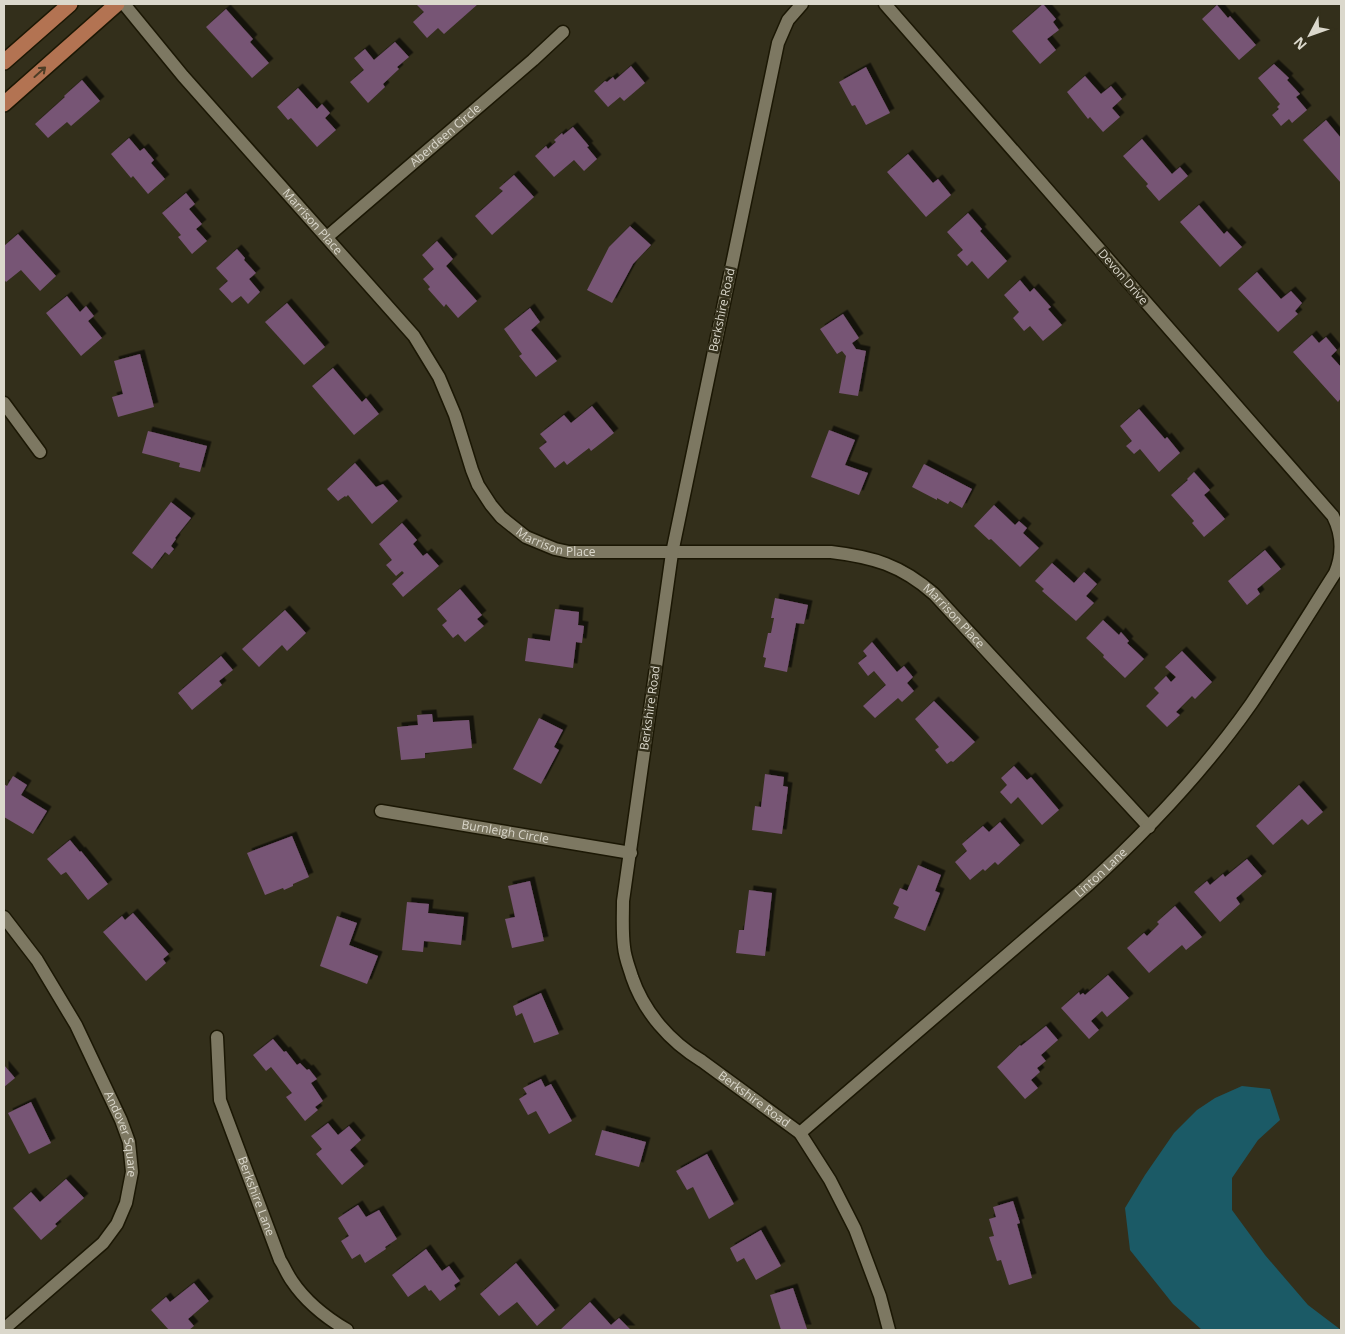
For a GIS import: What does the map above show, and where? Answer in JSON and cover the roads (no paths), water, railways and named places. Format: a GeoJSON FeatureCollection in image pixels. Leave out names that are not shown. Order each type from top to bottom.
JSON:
{"type":"FeatureCollection","features":[{"type":"Feature","properties":{"kind":"main road"},"geometry":{"type":"LineString","coordinates":[[4,62],[70,4]]}},
{"type":"Feature","properties":{"kind":"main road"},"geometry":{"type":"LineString","coordinates":[[4,104],[117,4]]}},
{"type":"Feature","properties":{"kind":"street","name":"Marrison Place"},"geometry":{"type":"LineString","coordinates":[[124,4],[183,76],[414,336],[428,356],[439,377],[454,414],[478,485],[501,517],[519,532],[532,540],[569,552],[847,553],[879,560],[909,574],[934,594],[1148,827]]}},
{"type":"Feature","properties":{"kind":"street","name":"Berkshire Road"},"geometry":{"type":"LineString","coordinates":[[802,4],[788,20],[778,43],[672,553],[623,901],[622,924],[624,948],[634,986],[650,1014],[670,1037],[688,1053],[800,1133],[830,1180],[855,1229],[880,1296],[889,1330]]}},
{"type":"Feature","properties":{"kind":"street","name":"Devon Drive"},"geometry":{"type":"LineString","coordinates":[[885,4],[1333,516],[1341,545],[1341,557]]}},
{"type":"Feature","properties":{"kind":"street","name":"Aberdeen Circle"},"geometry":{"type":"LineString","coordinates":[[327,237],[563,32]]}},
{"type":"Feature","properties":{"kind":"street"},"geometry":{"type":"LineString","coordinates":[[4,403],[40,452]]}},
{"type":"Feature","properties":{"kind":"street","name":"Linton Lane"},"geometry":{"type":"LineString","coordinates":[[800,1133],[1088,885],[1148,827],[1199,771],[1251,704],[1335,572],[1341,557]]}},
{"type":"Feature","properties":{"kind":"street","name":"Burnleigh Circle"},"geometry":{"type":"LineString","coordinates":[[382,811],[630,853]]}},
{"type":"Feature","properties":{"kind":"street","name":"Andover Square"},"geometry":{"type":"LineString","coordinates":[[4,918],[37,960],[76,1025],[126,1134],[130,1149],[132,1172],[126,1203],[116,1224],[103,1243],[4,1329]]}},
{"type":"Feature","properties":{"kind":"street","name":"Berkshire Lane"},"geometry":{"type":"LineString","coordinates":[[217,1037],[220,1100],[280,1260],[306,1300],[330,1320],[347,1330]]}},
{"type":"Feature","properties":{"kind":"water"},"geometry":{"type":"Polygon","coordinates":[[[1242,1086],[1270,1089],[1280,1120],[1258,1140],[1232,1178],[1232,1210],[1265,1255],[1308,1305],[1341,1330],[1202,1330],[1173,1304],[1130,1250],[1125,1208],[1145,1175],[1174,1133],[1197,1110],[1215,1098],[1242,1086]]]}}]}
